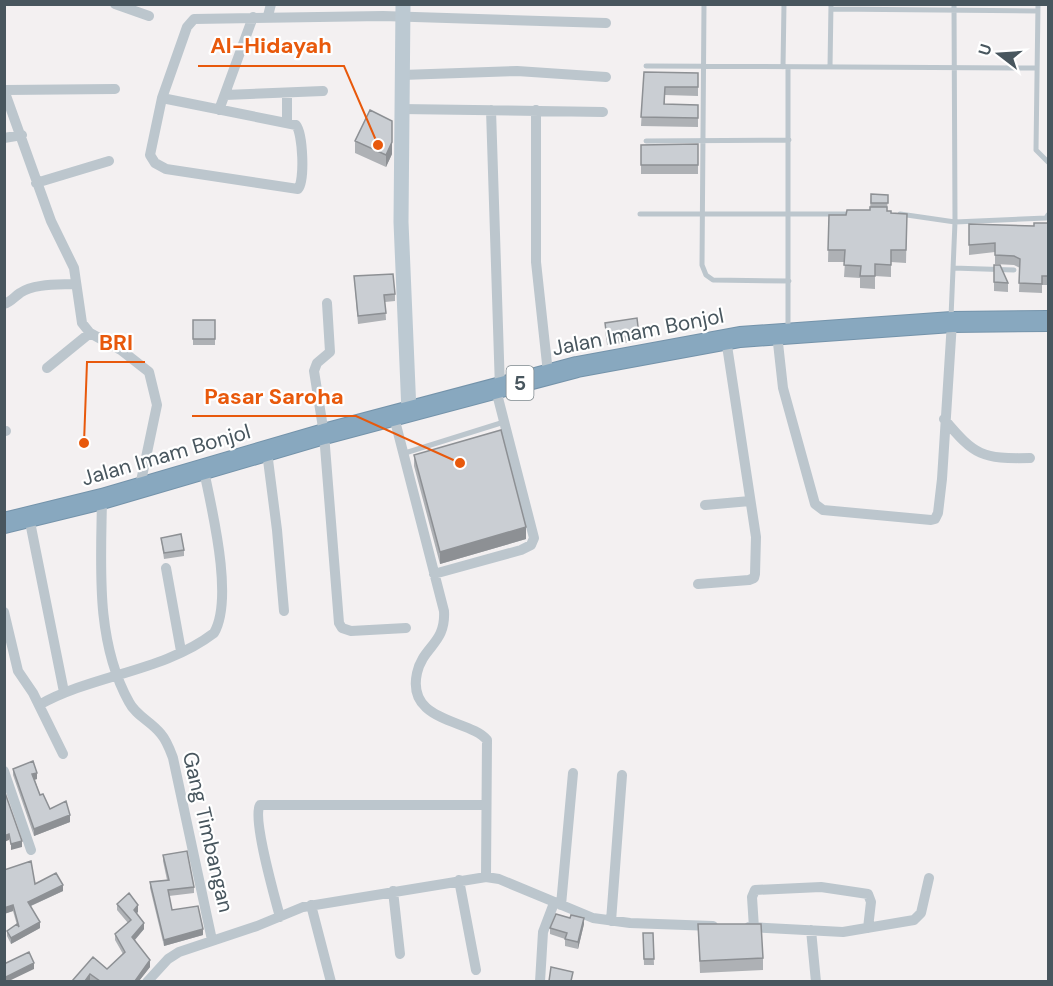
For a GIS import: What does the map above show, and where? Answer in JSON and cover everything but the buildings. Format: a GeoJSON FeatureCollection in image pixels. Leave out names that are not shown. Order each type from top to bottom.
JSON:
{"type":"FeatureCollection","features":[{"type":"Feature","properties":{"kind":"highway","name":"Jalan Imam Bonjol"},"geometry":{"type":"LineString","coordinates":[[4,523],[102,500],[141,486],[204,471],[324,434],[498,389],[548,373],[726,339],[952,322],[1048,321]]}},
{"type":"Feature","properties":{"kind":"street"},"geometry":{"type":"LineString","coordinates":[[114,4],[149,16]]}},
{"type":"Feature","properties":{"kind":"street"},"geometry":{"type":"LineString","coordinates":[[268,16],[271,4]]}},
{"type":"Feature","properties":{"kind":"street"},"geometry":{"type":"LineString","coordinates":[[403,11],[402,415],[405,453],[444,611],[445,626],[417,671],[418,692],[425,705],[441,719],[478,733],[487,740],[486,877]]}},
{"type":"Feature","properties":{"kind":"street"},"geometry":{"type":"LineString","coordinates":[[162,98],[296,125],[300,133],[302,180],[298,189],[166,169],[155,163],[150,154],[162,98],[190,22],[201,18],[403,11],[606,23]]}},
{"type":"Feature","properties":{"kind":"street"},"geometry":{"type":"LineString","coordinates":[[219,110],[253,17]]}},
{"type":"Feature","properties":{"kind":"street"},"geometry":{"type":"LineString","coordinates":[[402,75],[517,71],[606,77]]}},
{"type":"Feature","properties":{"kind":"street"},"geometry":{"type":"LineString","coordinates":[[114,89],[4,90],[51,221],[70,256],[82,323],[90,333],[121,350],[148,372],[157,405],[141,486]]}},
{"type":"Feature","properties":{"kind":"street"},"geometry":{"type":"LineString","coordinates":[[225,95],[323,91]]}},
{"type":"Feature","properties":{"kind":"street"},"geometry":{"type":"LineString","coordinates":[[287,93],[287,122]]}},
{"type":"Feature","properties":{"kind":"street"},"geometry":{"type":"LineString","coordinates":[[401,109],[603,112]]}},
{"type":"Feature","properties":{"kind":"street"},"geometry":{"type":"LineString","coordinates":[[434,573],[531,545],[534,538],[504,422],[498,389],[491,110]]}},
{"type":"Feature","properties":{"kind":"street"},"geometry":{"type":"LineString","coordinates":[[536,110],[536,262],[538,304],[548,373]]}},
{"type":"Feature","properties":{"kind":"street"},"geometry":{"type":"LineString","coordinates":[[4,138],[22,135]]}},
{"type":"Feature","properties":{"kind":"street"},"geometry":{"type":"LineString","coordinates":[[36,183],[109,161]]}},
{"type":"Feature","properties":{"kind":"street"},"geometry":{"type":"LineString","coordinates":[[4,304],[20,292],[50,285],[76,284]]}},
{"type":"Feature","properties":{"kind":"street"},"geometry":{"type":"LineString","coordinates":[[327,303],[330,351],[317,363],[314,371],[324,434],[340,626],[351,631],[406,628]]}},
{"type":"Feature","properties":{"kind":"street"},"geometry":{"type":"LineString","coordinates":[[783,334],[783,388],[815,504],[822,510],[935,519],[939,513],[942,479],[944,419],[952,322]]}},
{"type":"Feature","properties":{"kind":"street"},"geometry":{"type":"LineString","coordinates":[[47,368],[90,333]]}},
{"type":"Feature","properties":{"kind":"street"},"geometry":{"type":"LineString","coordinates":[[698,584],[754,578],[756,537],[726,339]]}},
{"type":"Feature","properties":{"kind":"street"},"geometry":{"type":"LineString","coordinates":[[944,419],[958,436],[984,456],[993,459],[1030,458]]}},
{"type":"Feature","properties":{"kind":"street"},"geometry":{"type":"LineString","coordinates":[[267,452],[278,530],[284,610]]}},
{"type":"Feature","properties":{"kind":"street"},"geometry":{"type":"LineString","coordinates":[[39,705],[64,692],[142,669],[214,633],[223,610],[214,520],[204,471]]}},
{"type":"Feature","properties":{"kind":"street","name":"Gang Timbangan"},"geometry":{"type":"LineString","coordinates":[[102,500],[104,624],[118,675],[134,710],[161,734],[174,758],[212,940]]}},
{"type":"Feature","properties":{"kind":"street"},"geometry":{"type":"LineString","coordinates":[[705,505],[750,501]]}},
{"type":"Feature","properties":{"kind":"street"},"geometry":{"type":"LineString","coordinates":[[29,517],[64,692]]}},
{"type":"Feature","properties":{"kind":"street"},"geometry":{"type":"LineString","coordinates":[[166,568],[181,651]]}},
{"type":"Feature","properties":{"kind":"street"},"geometry":{"type":"LineString","coordinates":[[4,612],[18,671],[39,705],[63,754]]}},
{"type":"Feature","properties":{"kind":"street"},"geometry":{"type":"LineString","coordinates":[[4,771],[31,850]]}},
{"type":"Feature","properties":{"kind":"street"},"geometry":{"type":"LineString","coordinates":[[540,981],[543,932],[558,904],[573,773]]}},
{"type":"Feature","properties":{"kind":"street"},"geometry":{"type":"LineString","coordinates":[[611,921],[622,775]]}},
{"type":"Feature","properties":{"kind":"street"},"geometry":{"type":"LineString","coordinates":[[280,917],[263,849],[257,814],[260,805],[486,805]]}},
{"type":"Feature","properties":{"kind":"street"},"geometry":{"type":"LineString","coordinates":[[147,981],[168,959],[197,944],[311,905],[459,880],[486,877],[500,879],[593,918],[611,921],[843,932],[917,919],[923,907],[929,878]]}},
{"type":"Feature","properties":{"kind":"street"},"geometry":{"type":"LineString","coordinates":[[459,880],[476,970]]}},
{"type":"Feature","properties":{"kind":"street"},"geometry":{"type":"LineString","coordinates":[[754,928],[753,891],[822,887],[868,894],[871,902],[868,928]]}},
{"type":"Feature","properties":{"kind":"street"},"geometry":{"type":"LineString","coordinates":[[393,891],[400,954]]}},
{"type":"Feature","properties":{"kind":"street"},"geometry":{"type":"LineString","coordinates":[[311,905],[331,981]]}},
{"type":"Feature","properties":{"kind":"street"},"geometry":{"type":"LineString","coordinates":[[811,930],[816,981]]}},
{"type":"Feature","properties":{"kind":"lane"},"geometry":{"type":"LineString","coordinates":[[704,4],[702,265],[706,275],[713,280],[789,281]]}},
{"type":"Feature","properties":{"kind":"lane"},"geometry":{"type":"LineString","coordinates":[[783,334],[789,281],[789,140],[784,4]]}},
{"type":"Feature","properties":{"kind":"lane"},"geometry":{"type":"LineString","coordinates":[[830,67],[831,7],[1038,8],[1036,150],[1048,162]]}},
{"type":"Feature","properties":{"kind":"lane"},"geometry":{"type":"LineString","coordinates":[[952,322],[950,310],[955,222],[954,7]]}},
{"type":"Feature","properties":{"kind":"lane"},"geometry":{"type":"LineString","coordinates":[[645,66],[1038,68]]}},
{"type":"Feature","properties":{"kind":"lane"},"geometry":{"type":"LineString","coordinates":[[646,141],[789,140]]}},
{"type":"Feature","properties":{"kind":"lane"},"geometry":{"type":"LineString","coordinates":[[640,214],[854,214]]}},
{"type":"Feature","properties":{"kind":"lane"},"geometry":{"type":"LineString","coordinates":[[897,214],[955,222],[1046,218],[1048,215]]}},
{"type":"Feature","properties":{"kind":"lane"},"geometry":{"type":"LineString","coordinates":[[952,268],[1014,270]]}},
{"type":"Feature","properties":{"kind":"lane"},"geometry":{"type":"LineString","coordinates":[[405,453],[504,422]]}},
{"type":"Feature","properties":{"kind":"place","name":"Al-Hidayah"},"geometry":{"type":"Point","coordinates":[378,145]}},
{"type":"Feature","properties":{"kind":"place","name":"BRI"},"geometry":{"type":"Point","coordinates":[84,443]}},
{"type":"Feature","properties":{"kind":"place","name":"Pasar Saroha"},"geometry":{"type":"Point","coordinates":[460,463]}}]}
